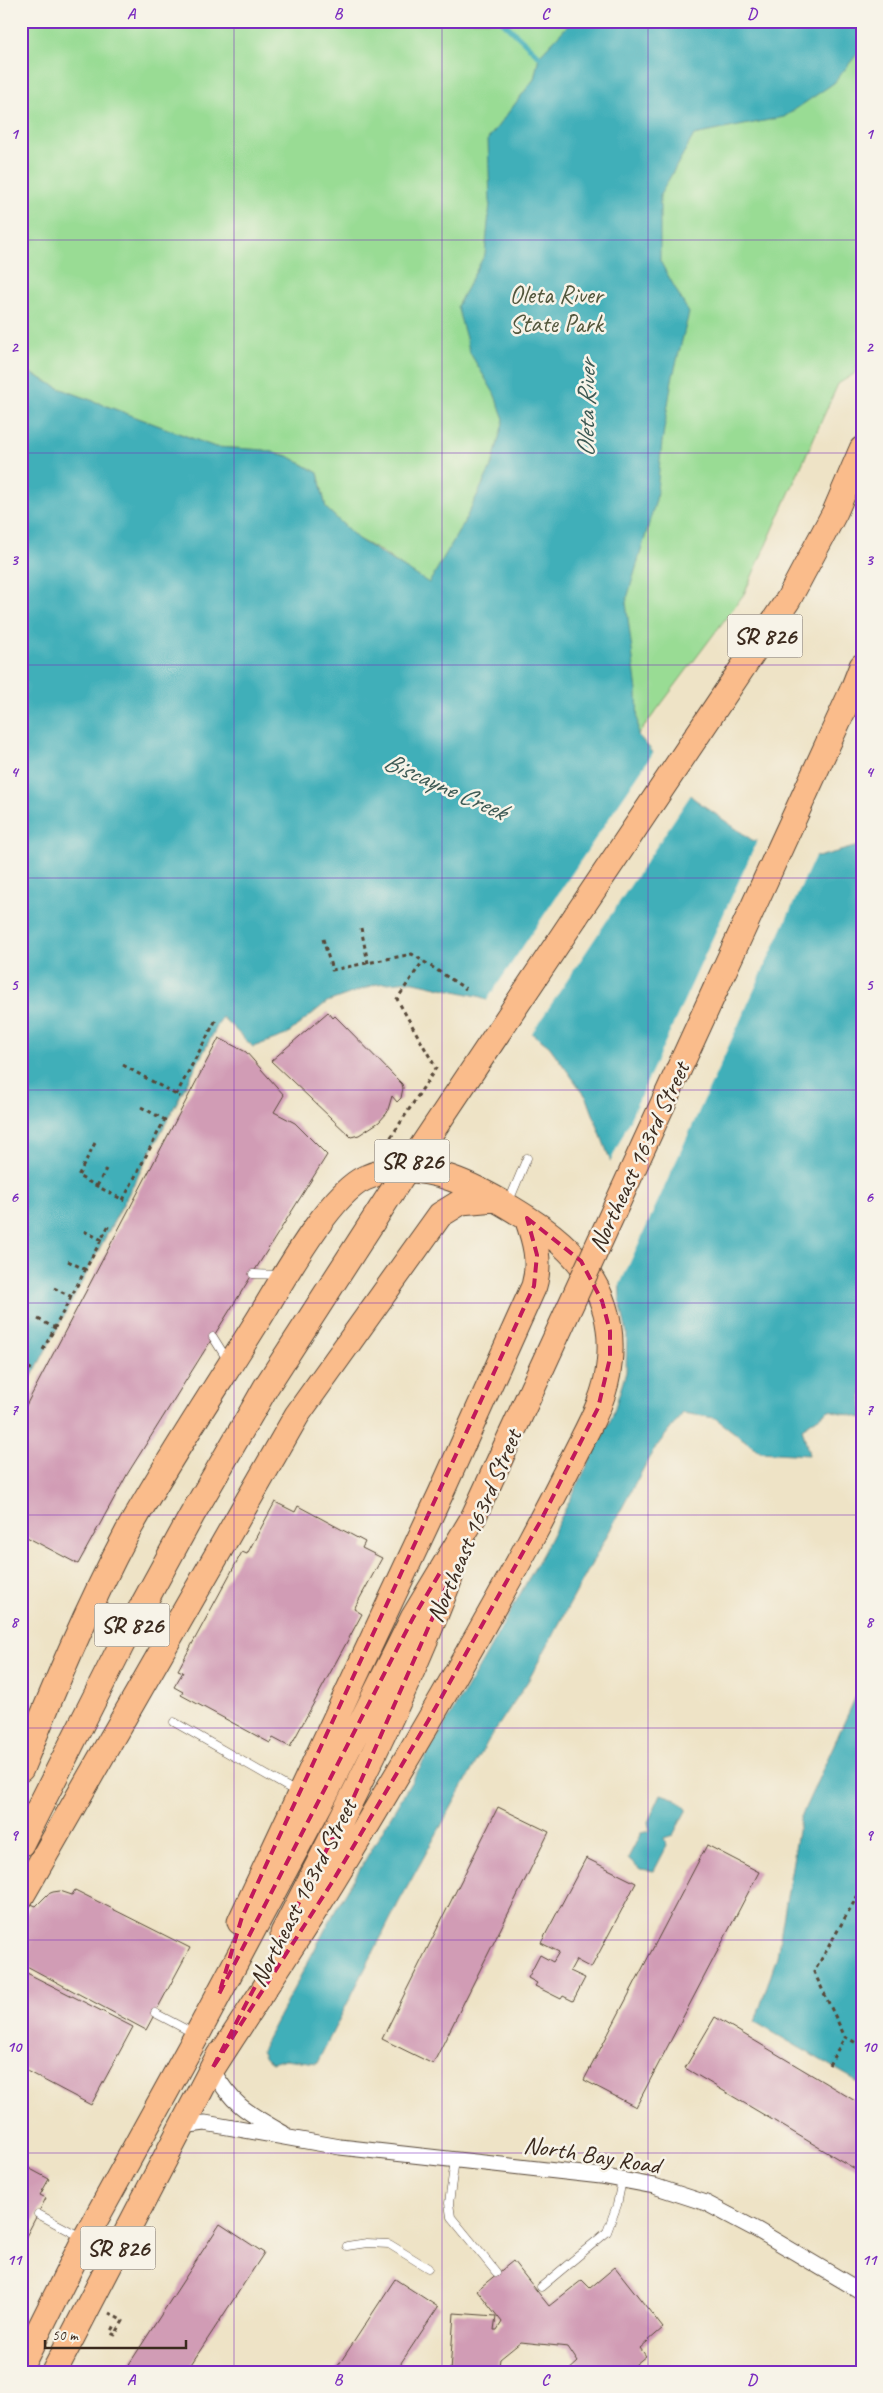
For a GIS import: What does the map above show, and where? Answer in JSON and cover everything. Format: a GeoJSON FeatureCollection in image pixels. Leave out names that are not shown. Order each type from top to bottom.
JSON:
{"type":"FeatureCollection","features":[{"type":"Feature","properties":{"kind":"main road","name":"SR 826"},"geometry":{"type":"LineString","coordinates":[[21,1844],[127,1634],[192,1515],[266,1387],[404,1173],[768,631],[820,543],[862,449]]}},
{"type":"Feature","properties":{"kind":"main road","name":"Northeast 163rd Street"},"geometry":{"type":"LineString","coordinates":[[54,2372],[352,1801],[430,1630],[473,1518],[862,666]]}},
{"type":"Feature","properties":{"kind":"main road"},"geometry":{"type":"LineString","coordinates":[[21,1769],[75,1641],[110,1567],[159,1480],[286,1275],[336,1200],[355,1183],[372,1175],[393,1170],[420,1170],[453,1180],[509,1207],[554,1237],[589,1272],[602,1301],[610,1332],[610,1358],[606,1383],[598,1408],[514,1570],[428,1721],[332,1884],[212,2069]]}},
{"type":"Feature","properties":{"kind":"main road"},"geometry":{"type":"LineString","coordinates":[[21,1896],[297,1415],[440,1215],[461,1202],[509,1207]]}},
{"type":"Feature","properties":{"kind":"main road"},"geometry":{"type":"LineString","coordinates":[[219,1994],[242,1917],[441,1493],[534,1286],[538,1266],[537,1255],[509,1207]]}},
{"type":"Feature","properties":{"kind":"main road"},"geometry":{"type":"LineString","coordinates":[[21,2366],[83,2242],[197,2035],[328,1789],[413,1618],[473,1518]]}},
{"type":"Feature","properties":{"kind":"main road"},"geometry":{"type":"LineString","coordinates":[[21,2332],[54,2273],[83,2242]]}},
{"type":"Feature","properties":{"kind":"street","name":"North Bay Road"},"geometry":{"type":"LineString","coordinates":[[212,2069],[224,2091],[233,2101],[290,2138]]}},
{"type":"Feature","properties":{"kind":"street","name":"North Bay Road"},"geometry":{"type":"LineString","coordinates":[[182,2126],[204,2123],[340,2147],[622,2180],[654,2186],[706,2203],[759,2231],[862,2292]]}},
{"type":"Feature","properties":{"kind":"lane"},"geometry":{"type":"LineString","coordinates":[[509,1207],[527,1158]]}},
{"type":"Feature","properties":{"kind":"lane"},"geometry":{"type":"LineString","coordinates":[[252,1274],[286,1275]]}},
{"type":"Feature","properties":{"kind":"lane"},"geometry":{"type":"LineString","coordinates":[[214,1337],[231,1365]]}},
{"type":"Feature","properties":{"kind":"lane"},"geometry":{"type":"LineString","coordinates":[[174,1722],[299,1794]]}},
{"type":"Feature","properties":{"kind":"lane"},"geometry":{"type":"LineString","coordinates":[[155,2014],[197,2035]]}},
{"type":"Feature","properties":{"kind":"lane"},"geometry":{"type":"LineString","coordinates":[[455,2160],[449,2203],[450,2217],[496,2272]]}},
{"type":"Feature","properties":{"kind":"lane"},"geometry":{"type":"LineString","coordinates":[[541,2287],[606,2232],[617,2204],[622,2180]]}},
{"type":"Feature","properties":{"kind":"lane"},"geometry":{"type":"LineString","coordinates":[[38,2214],[83,2242]]}},
{"type":"Feature","properties":{"kind":"lane"},"geometry":{"type":"LineString","coordinates":[[347,2246],[367,2243],[389,2244],[428,2268]]}},
{"type":"Feature","properties":{"kind":"path"},"geometry":{"type":"LineString","coordinates":[[360,928],[368,963]]}},
{"type":"Feature","properties":{"kind":"path"},"geometry":{"type":"LineString","coordinates":[[323,939],[332,970],[412,954],[466,989]]}},
{"type":"Feature","properties":{"kind":"path"},"geometry":{"type":"LineString","coordinates":[[379,1154],[436,1068],[397,999],[423,961]]}},
{"type":"Feature","properties":{"kind":"path"},"geometry":{"type":"LineString","coordinates":[[176,1095],[217,1018]]}},
{"type":"Feature","properties":{"kind":"path"},"geometry":{"type":"LineString","coordinates":[[123,1065],[180,1097]]}},
{"type":"Feature","properties":{"kind":"path"},"geometry":{"type":"LineString","coordinates":[[95,1143],[78,1176],[124,1200],[166,1120],[141,1107]]}},
{"type":"Feature","properties":{"kind":"path"},"geometry":{"type":"LineString","coordinates":[[97,1186],[106,1169]]}},
{"type":"Feature","properties":{"kind":"path"},"geometry":{"type":"LineString","coordinates":[[44,1350],[110,1223]]}},
{"type":"Feature","properties":{"kind":"path"},"geometry":{"type":"LineString","coordinates":[[84,1231],[102,1240]]}},
{"type":"Feature","properties":{"kind":"path"},"geometry":{"type":"LineString","coordinates":[[68,1261],[86,1271]]}},
{"type":"Feature","properties":{"kind":"path"},"geometry":{"type":"LineString","coordinates":[[54,1288],[72,1298]]}},
{"type":"Feature","properties":{"kind":"path"},"geometry":{"type":"LineString","coordinates":[[38,1319],[56,1328]]}},
{"type":"Feature","properties":{"kind":"path"},"geometry":{"type":"LineString","coordinates":[[21,1364],[35,1371]]}},
{"type":"Feature","properties":{"kind":"path"},"geometry":{"type":"LineString","coordinates":[[862,1888],[814,1972],[846,2037],[862,2046]]}},
{"type":"Feature","properties":{"kind":"path"},"geometry":{"type":"LineString","coordinates":[[829,2065],[846,2037]]}},
{"type":"Feature","properties":{"kind":"path"},"geometry":{"type":"LineString","coordinates":[[107,2312],[123,2321],[115,2335],[111,2332],[116,2325]]}},
{"type":"Feature","properties":{"kind":"highlighted area"},"geometry":{"type":"Polygon","coordinates":[[[527,1218],[581,1261],[602,1301],[610,1331],[610,1358],[598,1408],[540,1522],[428,1721],[331,1884],[212,2069],[352,1801],[451,1576],[441,1571],[413,1618],[219,1994],[242,1917],[534,1286],[537,1255],[527,1218]]]}},
{"type":"Feature","properties":{"kind":"green space","name":"Oleta River State Park"},"geometry":{"type":"Polygon","coordinates":[[[21,21],[862,21],[862,352],[854,374],[838,384],[744,594],[638,735],[382,552],[358,539],[326,508],[318,473],[288,456],[264,450],[215,447],[59,388],[21,368],[21,21]]]}},
{"type":"Feature","properties":{"kind":"water"},"geometry":{"type":"Polygon","coordinates":[[[572,21],[862,21],[862,48],[834,83],[784,117],[694,135],[660,195],[660,261],[689,313],[672,380],[662,442],[656,500],[626,602],[637,691],[638,735],[693,798],[752,840],[818,857],[862,845],[862,1418],[829,1410],[802,1428],[809,1455],[760,1452],[715,1418],[683,1413],[653,1451],[528,1681],[488,1741],[399,1902],[317,2063],[285,2059],[272,2063],[265,2058],[261,2050],[335,1911],[485,1657],[544,1551],[612,1417],[626,1372],[627,1333],[620,1302],[616,1176],[587,1098],[549,1046],[482,997],[410,981],[377,984],[327,1002],[286,1035],[253,1047],[222,1017],[21,1397],[21,368],[59,388],[215,447],[264,450],[288,456],[318,473],[326,508],[358,539],[429,583],[463,524],[492,465],[504,419],[494,393],[470,353],[457,306],[485,254],[490,203],[488,139],[534,79],[539,56],[572,21]]]}},
{"type":"Feature","properties":{"kind":"water"},"geometry":{"type":"Polygon","coordinates":[[[862,1683],[862,2084],[755,2022],[777,1956],[800,1819],[862,1683]]]}},
{"type":"Feature","properties":{"kind":"water"},"geometry":{"type":"Polygon","coordinates":[[[661,1794],[676,1799],[687,1809],[673,1835],[664,1838],[667,1846],[654,1871],[640,1869],[628,1858],[641,1833],[650,1831],[648,1822],[661,1794]]]}},
{"type":"Feature","properties":{"kind":"pier"},"geometry":{"type":"Polygon","coordinates":[[[655,750],[692,793],[530,1036],[485,1003],[655,750]]]}},
{"type":"Feature","properties":{"kind":"pier"},"geometry":{"type":"Polygon","coordinates":[[[758,839],[816,854],[617,1291],[614,1176],[609,1165],[758,839]]]}},
{"type":"Feature","properties":{"kind":"building"},"geometry":{"type":"Polygon","coordinates":[[[328,1012],[333,1018],[335,1016],[402,1084],[403,1088],[401,1098],[397,1102],[392,1096],[387,1113],[379,1122],[359,1135],[351,1137],[271,1061],[328,1012]]]}},
{"type":"Feature","properties":{"kind":"building"},"geometry":{"type":"Polygon","coordinates":[[[219,1038],[246,1052],[284,1095],[274,1112],[295,1123],[327,1155],[128,1473],[78,1564],[21,1534],[21,1415],[219,1038]]]}},
{"type":"Feature","properties":{"kind":"building"},"geometry":{"type":"Polygon","coordinates":[[[275,1502],[295,1512],[298,1506],[365,1542],[362,1548],[382,1558],[354,1609],[362,1614],[290,1747],[273,1738],[270,1743],[181,1695],[183,1692],[174,1687],[183,1672],[178,1670],[242,1552],[247,1554],[275,1502]]]}},
{"type":"Feature","properties":{"kind":"building"},"geometry":{"type":"Polygon","coordinates":[[[498,1807],[549,1832],[433,2064],[382,2039],[498,1807]]]}},
{"type":"Feature","properties":{"kind":"building"},"geometry":{"type":"Polygon","coordinates":[[[707,1845],[759,1872],[636,2107],[584,2080],[707,1845]]]}},
{"type":"Feature","properties":{"kind":"building"},"geometry":{"type":"Polygon","coordinates":[[[586,1858],[636,1883],[591,1968],[576,1960],[570,1971],[585,1978],[573,2001],[563,1996],[561,1999],[535,1986],[537,1983],[528,1978],[540,1955],[553,1962],[559,1952],[541,1943],[586,1858]]]}},
{"type":"Feature","properties":{"kind":"building"},"geometry":{"type":"Polygon","coordinates":[[[75,1890],[190,1948],[146,2030],[21,1963],[21,1923],[31,1904],[36,1906],[48,1894],[53,1892],[60,1891],[72,1895],[75,1890]]]}},
{"type":"Feature","properties":{"kind":"building"},"geometry":{"type":"Polygon","coordinates":[[[21,1970],[133,2027],[91,2105],[21,2068],[21,1970]]]}},
{"type":"Feature","properties":{"kind":"building"},"geometry":{"type":"Polygon","coordinates":[[[715,2017],[862,2105],[862,2173],[685,2068],[715,2017]]]}},
{"type":"Feature","properties":{"kind":"building"},"geometry":{"type":"Polygon","coordinates":[[[21,2164],[49,2179],[40,2195],[46,2198],[21,2246],[21,2164]]]}},
{"type":"Feature","properties":{"kind":"building"},"geometry":{"type":"Polygon","coordinates":[[[220,2224],[264,2253],[186,2372],[124,2372],[220,2224]]]}},
{"type":"Feature","properties":{"kind":"building"},"geometry":{"type":"Polygon","coordinates":[[[513,2261],[549,2306],[582,2280],[590,2288],[615,2267],[663,2328],[640,2348],[646,2356],[626,2372],[567,2372],[578,2362],[568,2347],[521,2342],[500,2359],[498,2372],[450,2372],[454,2313],[496,2316],[494,2330],[497,2330],[502,2322],[477,2290],[513,2261]]]}},
{"type":"Feature","properties":{"kind":"building"},"geometry":{"type":"Polygon","coordinates":[[[395,2279],[438,2307],[395,2372],[334,2372],[395,2279]]]}},
{"type":"Feature","properties":{"kind":"waterway"},"geometry":{"type":"LineString","coordinates":[[502,21],[539,56]]}},
{"type":"Feature","properties":{"kind":"water label","name":"Oleta River"},"geometry":{"type":"Point","coordinates":[586,409]}},
{"type":"Feature","properties":{"kind":"water label","name":"Biscayne Creek"},"geometry":{"type":"Point","coordinates":[445,786]}}]}
